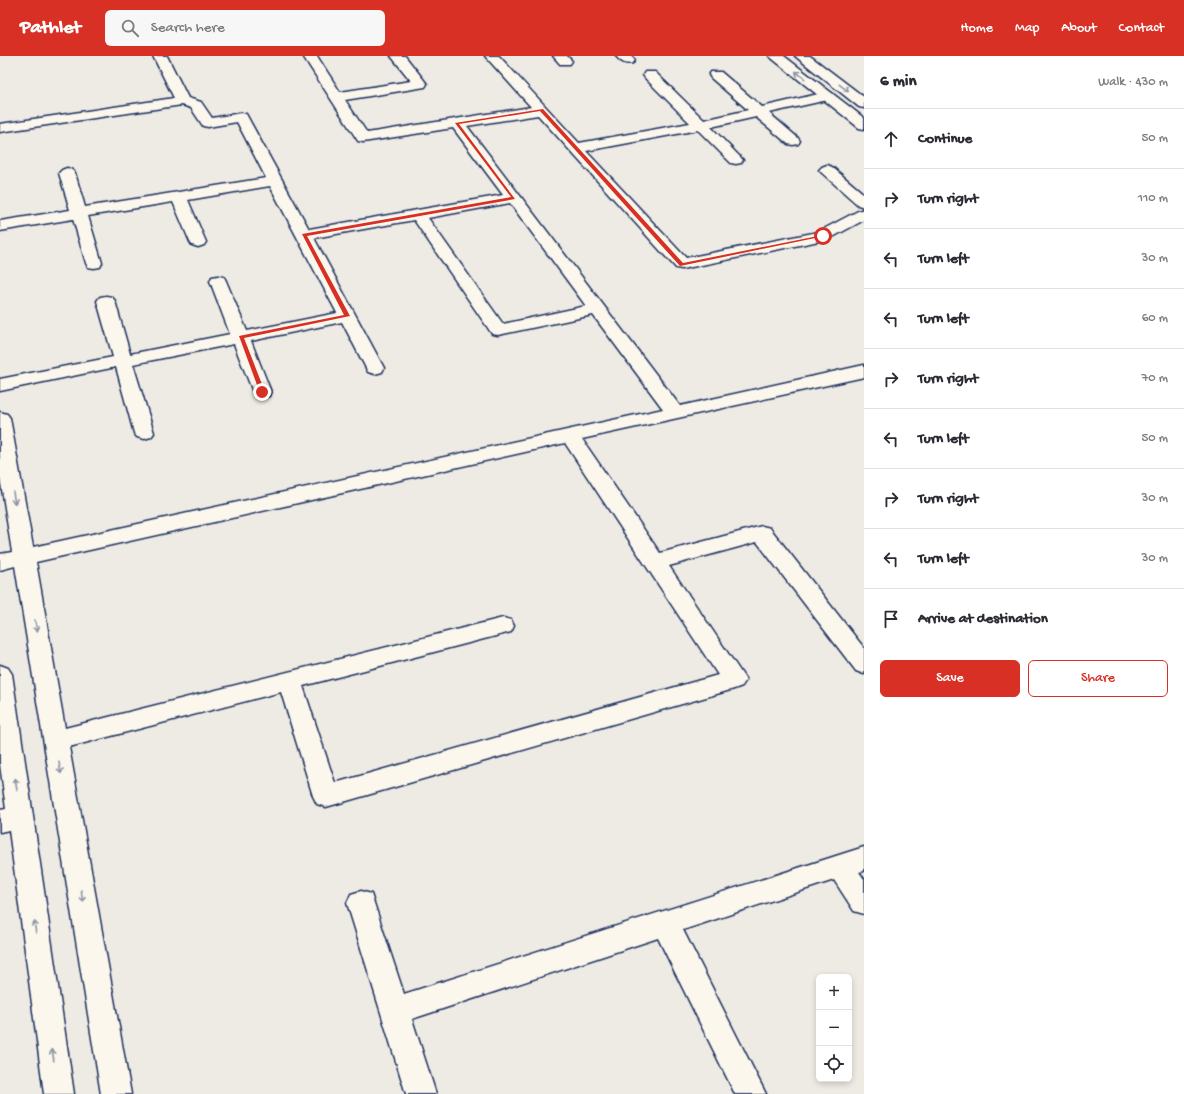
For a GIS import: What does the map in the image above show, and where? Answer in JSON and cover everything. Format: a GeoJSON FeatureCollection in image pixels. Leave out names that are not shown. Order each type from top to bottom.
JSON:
{"type":"FeatureCollection","features":[{"type":"Feature","properties":{"kind":"street"},"geometry":{"type":"LineString","coordinates":[[160,56],[182,101]]}},
{"type":"Feature","properties":{"kind":"street"},"geometry":{"type":"LineString","coordinates":[[310,56],[362,138],[541,110]]}},
{"type":"Feature","properties":{"kind":"street"},"geometry":{"type":"LineString","coordinates":[[336,97],[420,84],[398,56]]}},
{"type":"Feature","properties":{"kind":"street"},"geometry":{"type":"LineString","coordinates":[[492,56],[682,264],[823,236],[864,214]]}},
{"type":"Feature","properties":{"kind":"street"},"geometry":{"type":"LineString","coordinates":[[776,56],[864,125]]}},
{"type":"Feature","properties":{"kind":"street"},"geometry":{"type":"LineString","coordinates":[[802,56],[864,104]]}},
{"type":"Feature","properties":{"kind":"street"},"geometry":{"type":"LineString","coordinates":[[650,75],[736,160]]}},
{"type":"Feature","properties":{"kind":"street"},"geometry":{"type":"LineString","coordinates":[[716,75],[793,141]]}},
{"type":"Feature","properties":{"kind":"street"},"geometry":{"type":"LineString","coordinates":[[576,148],[700,125],[827,96]]}},
{"type":"Feature","properties":{"kind":"street"},"geometry":{"type":"LineString","coordinates":[[0,128],[182,101],[196,105],[208,123],[241,118],[375,368]]}},
{"type":"Feature","properties":{"kind":"street"},"geometry":{"type":"LineString","coordinates":[[457,123],[675,412]]}},
{"type":"Feature","properties":{"kind":"street"},"geometry":{"type":"LineString","coordinates":[[827,170],[864,202]]}},
{"type":"Feature","properties":{"kind":"street"},"geometry":{"type":"LineString","coordinates":[[67,173],[94,263]]}},
{"type":"Feature","properties":{"kind":"street"},"geometry":{"type":"LineString","coordinates":[[0,226],[275,182]]}},
{"type":"Feature","properties":{"kind":"street"},"geometry":{"type":"LineString","coordinates":[[179,197],[198,242]]}},
{"type":"Feature","properties":{"kind":"street"},"geometry":{"type":"LineString","coordinates":[[304,235],[514,198]]}},
{"type":"Feature","properties":{"kind":"street"},"geometry":{"type":"LineString","coordinates":[[418,215],[498,330],[598,309]]}},
{"type":"Feature","properties":{"kind":"street"},"geometry":{"type":"LineString","coordinates":[[218,281],[262,392]]}},
{"type":"Feature","properties":{"kind":"street"},"geometry":{"type":"LineString","coordinates":[[106,301],[144,433]]}},
{"type":"Feature","properties":{"kind":"street"},"geometry":{"type":"LineString","coordinates":[[0,385],[347,316]]}},
{"type":"Feature","properties":{"kind":"street"},"geometry":{"type":"LineString","coordinates":[[0,562],[864,370]]}},
{"type":"Feature","properties":{"kind":"street"},"geometry":{"type":"LineString","coordinates":[[0,418],[116,1094]]}},
{"type":"Feature","properties":{"kind":"street"},"geometry":{"type":"LineString","coordinates":[[289,681],[326,796],[734,680],[570,436]]}},
{"type":"Feature","properties":{"kind":"street"},"geometry":{"type":"LineString","coordinates":[[654,562],[762,533],[864,665]]}},
{"type":"Feature","properties":{"kind":"street"},"geometry":{"type":"LineString","coordinates":[[56,740],[503,626]]}},
{"type":"Feature","properties":{"kind":"street"},"geometry":{"type":"LineString","coordinates":[[0,674],[10,819],[59,1094]]}},
{"type":"Feature","properties":{"kind":"street"},"geometry":{"type":"LineString","coordinates":[[395,1011],[852,863],[864,902]]}},
{"type":"Feature","properties":{"kind":"street"},"geometry":{"type":"LineString","coordinates":[[361,903],[422,1094]]}},
{"type":"Feature","properties":{"kind":"street"},"geometry":{"type":"LineString","coordinates":[[665,924],[752,1094]]}},
{"type":"Feature","properties":{"kind":"route"},"geometry":{"type":"LineString","coordinates":[[262,392],[240,337],[347,316],[304,235],[514,198],[457,123],[541,110],[682,264],[823,236]]}}]}
